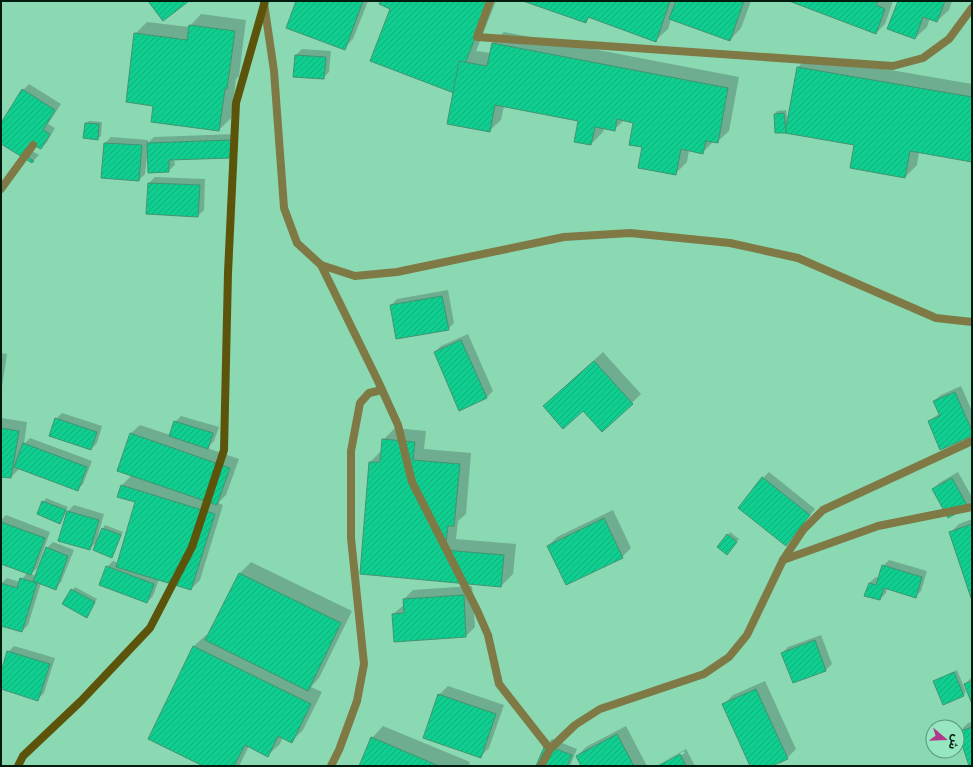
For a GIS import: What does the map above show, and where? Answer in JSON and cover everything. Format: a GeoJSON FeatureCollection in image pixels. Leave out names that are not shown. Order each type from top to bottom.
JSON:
{"type":"FeatureCollection","features":[{"type":"Feature","properties":{"kind":"street"},"geometry":{"type":"LineString","coordinates":[[490,1],[477,37],[893,66],[923,58],[949,39],[972,8]]}},
{"type":"Feature","properties":{"kind":"street"},"geometry":{"type":"LineString","coordinates":[[264,2],[275,79],[284,208],[297,243],[321,265],[382,390],[398,425],[412,482],[477,610],[488,635],[499,684],[550,749]]}},
{"type":"Feature","properties":{"kind":"street"},"geometry":{"type":"LineString","coordinates":[[18,766],[23,756],[81,701],[150,628],[192,547],[224,450],[228,273],[236,103],[264,2]]}},
{"type":"Feature","properties":{"kind":"street"},"geometry":{"type":"LineString","coordinates":[[1,189],[32,145]]}},
{"type":"Feature","properties":{"kind":"street"},"geometry":{"type":"LineString","coordinates":[[321,265],[355,276],[397,272],[564,236],[630,233],[730,243],[798,258],[936,318],[972,322]]}},
{"type":"Feature","properties":{"kind":"street"},"geometry":{"type":"LineString","coordinates":[[331,766],[339,750],[356,701],[364,664],[351,538],[351,451],[360,403],[369,394],[382,390]]}},
{"type":"Feature","properties":{"kind":"street"},"geometry":{"type":"LineString","coordinates":[[541,766],[550,749],[575,725],[600,709],[704,674],[728,657],[747,634],[783,560],[803,530],[823,510],[972,441]]}},
{"type":"Feature","properties":{"kind":"street"},"geometry":{"type":"LineString","coordinates":[[783,560],[878,526],[972,507]]}},
{"type":"Feature","properties":{"kind":"building"},"geometry":{"type":"Polygon","coordinates":[[[148,1],[189,1],[163,21],[148,1]]]}},
{"type":"Feature","properties":{"kind":"building"},"geometry":{"type":"Polygon","coordinates":[[[296,1],[363,1],[345,50],[286,28],[296,1]]]}},
{"type":"Feature","properties":{"kind":"building"},"geometry":{"type":"Polygon","coordinates":[[[380,1],[489,1],[454,93],[370,61],[390,9],[379,4],[380,1]]]}},
{"type":"Feature","properties":{"kind":"building"},"geometry":{"type":"Polygon","coordinates":[[[523,1],[670,1],[656,42],[588,17],[586,23],[523,1]]]}},
{"type":"Feature","properties":{"kind":"building"},"geometry":{"type":"Polygon","coordinates":[[[676,1],[744,1],[730,41],[669,19],[676,1]]]}},
{"type":"Feature","properties":{"kind":"building"},"geometry":{"type":"Polygon","coordinates":[[[789,1],[878,1],[876,5],[885,9],[876,34],[789,1]]]}},
{"type":"Feature","properties":{"kind":"building"},"geometry":{"type":"Polygon","coordinates":[[[898,1],[945,1],[937,22],[923,17],[915,39],[887,29],[898,1]]]}},
{"type":"Feature","properties":{"kind":"building"},"geometry":{"type":"Polygon","coordinates":[[[189,25],[235,31],[227,89],[225,89],[219,131],[151,122],[153,106],[126,102],[134,33],[187,40],[189,25]]]}},
{"type":"Feature","properties":{"kind":"building"},"geometry":{"type":"Polygon","coordinates":[[[492,43],[728,88],[718,143],[706,141],[703,154],[681,149],[676,175],[638,168],[642,147],[629,145],[633,123],[617,119],[615,131],[595,127],[591,145],[574,142],[578,121],[495,105],[490,132],[447,124],[459,61],[487,66],[492,43]]]}},
{"type":"Feature","properties":{"kind":"building"},"geometry":{"type":"Polygon","coordinates":[[[295,55],[326,57],[324,79],[293,77],[295,55]]]}},
{"type":"Feature","properties":{"kind":"building"},"geometry":{"type":"Polygon","coordinates":[[[797,67],[972,97],[972,162],[910,151],[905,178],[850,168],[854,145],[785,133],[797,67]]]}},
{"type":"Feature","properties":{"kind":"building"},"geometry":{"type":"Polygon","coordinates":[[[22,89],[55,110],[43,130],[50,134],[41,149],[31,144],[24,155],[34,161],[32,163],[1,144],[1,123],[22,89]]]}},
{"type":"Feature","properties":{"kind":"building"},"geometry":{"type":"Polygon","coordinates":[[[784,113],[786,133],[775,133],[774,114],[784,113]]]}},
{"type":"Feature","properties":{"kind":"building"},"geometry":{"type":"Polygon","coordinates":[[[85,123],[99,124],[98,140],[83,138],[85,123]]]}},
{"type":"Feature","properties":{"kind":"building"},"geometry":{"type":"Polygon","coordinates":[[[231,140],[231,158],[169,160],[169,172],[148,173],[147,143],[231,140]]]}},
{"type":"Feature","properties":{"kind":"building"},"geometry":{"type":"Polygon","coordinates":[[[104,143],[142,145],[139,181],[101,178],[104,143]]]}},
{"type":"Feature","properties":{"kind":"building"},"geometry":{"type":"Polygon","coordinates":[[[148,183],[200,185],[198,217],[146,214],[148,183]]]}},
{"type":"Feature","properties":{"kind":"building"},"geometry":{"type":"Polygon","coordinates":[[[442,296],[449,330],[396,339],[390,305],[442,296]]]}},
{"type":"Feature","properties":{"kind":"building"},"geometry":{"type":"Polygon","coordinates":[[[461,340],[487,398],[459,411],[434,352],[461,340]]]}},
{"type":"Feature","properties":{"kind":"building"},"geometry":{"type":"Polygon","coordinates":[[[594,361],[633,404],[602,432],[583,411],[563,429],[543,406],[594,361]]]}},
{"type":"Feature","properties":{"kind":"building"},"geometry":{"type":"Polygon","coordinates":[[[955,392],[972,431],[972,436],[940,450],[928,421],[940,416],[933,401],[955,392]]]}},
{"type":"Feature","properties":{"kind":"building"},"geometry":{"type":"Polygon","coordinates":[[[55,418],[97,432],[91,450],[49,436],[55,418]]]}},
{"type":"Feature","properties":{"kind":"building"},"geometry":{"type":"Polygon","coordinates":[[[174,421],[213,433],[208,449],[169,436],[174,421]]]}},
{"type":"Feature","properties":{"kind":"building"},"geometry":{"type":"Polygon","coordinates":[[[1,428],[19,431],[11,478],[1,477],[1,428]]]}},
{"type":"Feature","properties":{"kind":"building"},"geometry":{"type":"Polygon","coordinates":[[[130,433],[230,468],[217,505],[117,471],[130,433]]]}},
{"type":"Feature","properties":{"kind":"building"},"geometry":{"type":"Polygon","coordinates":[[[382,439],[415,442],[413,460],[460,464],[454,526],[448,526],[445,550],[504,555],[501,587],[360,574],[369,462],[380,462],[382,439]]]}},
{"type":"Feature","properties":{"kind":"building"},"geometry":{"type":"Polygon","coordinates":[[[23,443],[87,467],[78,491],[14,467],[23,443]]]}},
{"type":"Feature","properties":{"kind":"building"},"geometry":{"type":"Polygon","coordinates":[[[762,477],[810,515],[786,546],[738,508],[762,477]]]}},
{"type":"Feature","properties":{"kind":"building"},"geometry":{"type":"Polygon","coordinates":[[[952,478],[968,507],[948,518],[932,489],[952,478]]]}},
{"type":"Feature","properties":{"kind":"building"},"geometry":{"type":"Polygon","coordinates":[[[121,485],[215,514],[191,590],[116,567],[135,502],[117,497],[121,485]]]}},
{"type":"Feature","properties":{"kind":"building"},"geometry":{"type":"Polygon","coordinates":[[[42,501],[66,510],[60,524],[37,514],[42,501]]]}},
{"type":"Feature","properties":{"kind":"building"},"geometry":{"type":"Polygon","coordinates":[[[67,511],[99,520],[90,550],[58,541],[67,511]]]}},
{"type":"Feature","properties":{"kind":"building"},"geometry":{"type":"Polygon","coordinates":[[[604,518],[623,558],[566,585],[547,546],[604,518]]]}},
{"type":"Feature","properties":{"kind":"building"},"geometry":{"type":"Polygon","coordinates":[[[1,522],[45,538],[31,575],[1,564],[1,522]]]}},
{"type":"Feature","properties":{"kind":"building"},"geometry":{"type":"Polygon","coordinates":[[[972,524],[972,601],[949,532],[972,524]]]}},
{"type":"Feature","properties":{"kind":"building"},"geometry":{"type":"Polygon","coordinates":[[[102,528],[121,535],[112,558],[93,550],[102,528]]]}},
{"type":"Feature","properties":{"kind":"building"},"geometry":{"type":"Polygon","coordinates":[[[727,534],[737,542],[727,555],[717,547],[727,534]]]}},
{"type":"Feature","properties":{"kind":"building"},"geometry":{"type":"Polygon","coordinates":[[[46,547],[68,556],[56,590],[33,581],[46,547]]]}},
{"type":"Feature","properties":{"kind":"building"},"geometry":{"type":"Polygon","coordinates":[[[882,565],[922,577],[916,598],[884,588],[880,600],[864,596],[869,583],[876,585],[882,565]]]}},
{"type":"Feature","properties":{"kind":"building"},"geometry":{"type":"Polygon","coordinates":[[[106,566],[154,584],[147,603],[99,585],[106,566]]]}},
{"type":"Feature","properties":{"kind":"building"},"geometry":{"type":"Polygon","coordinates":[[[239,573],[341,623],[308,691],[205,640],[239,573]]]}},
{"type":"Feature","properties":{"kind":"building"},"geometry":{"type":"Polygon","coordinates":[[[20,578],[37,583],[22,632],[1,626],[1,583],[17,588],[20,578]]]}},
{"type":"Feature","properties":{"kind":"building"},"geometry":{"type":"Polygon","coordinates":[[[71,589],[95,602],[87,618],[62,604],[71,589]]]}},
{"type":"Feature","properties":{"kind":"building"},"geometry":{"type":"Polygon","coordinates":[[[464,595],[466,637],[394,642],[392,614],[404,613],[403,599],[464,595]]]}},
{"type":"Feature","properties":{"kind":"building"},"geometry":{"type":"Polygon","coordinates":[[[815,640],[826,671],[793,683],[781,653],[815,640]]]}},
{"type":"Feature","properties":{"kind":"building"},"geometry":{"type":"Polygon","coordinates":[[[193,646],[311,704],[292,743],[278,736],[268,757],[245,745],[234,766],[203,766],[148,739],[193,646]]]}},
{"type":"Feature","properties":{"kind":"building"},"geometry":{"type":"Polygon","coordinates":[[[7,651],[50,664],[38,701],[1,689],[1,672],[7,651]]]}},
{"type":"Feature","properties":{"kind":"building"},"geometry":{"type":"Polygon","coordinates":[[[954,672],[964,696],[943,705],[933,681],[954,672]]]}},
{"type":"Feature","properties":{"kind":"building"},"geometry":{"type":"Polygon","coordinates":[[[972,681],[972,704],[964,684],[972,681]]]}},
{"type":"Feature","properties":{"kind":"building"},"geometry":{"type":"Polygon","coordinates":[[[756,689],[788,759],[772,766],[750,766],[722,704],[756,689]]]}},
{"type":"Feature","properties":{"kind":"building"},"geometry":{"type":"Polygon","coordinates":[[[438,694],[496,714],[481,758],[423,738],[438,694]]]}},
{"type":"Feature","properties":{"kind":"building"},"geometry":{"type":"Polygon","coordinates":[[[972,727],[972,766],[969,766],[965,754],[965,730],[972,727]]]}},
{"type":"Feature","properties":{"kind":"building"},"geometry":{"type":"Polygon","coordinates":[[[617,734],[634,766],[581,766],[576,756],[617,734]]]}},
{"type":"Feature","properties":{"kind":"building"},"geometry":{"type":"Polygon","coordinates":[[[371,737],[439,766],[359,766],[371,737]]]}},
{"type":"Feature","properties":{"kind":"building"},"geometry":{"type":"Polygon","coordinates":[[[545,745],[572,755],[567,766],[536,766],[545,745]]]}},
{"type":"Feature","properties":{"kind":"building"},"geometry":{"type":"Polygon","coordinates":[[[680,754],[686,766],[658,766],[680,754]]]}}]}
